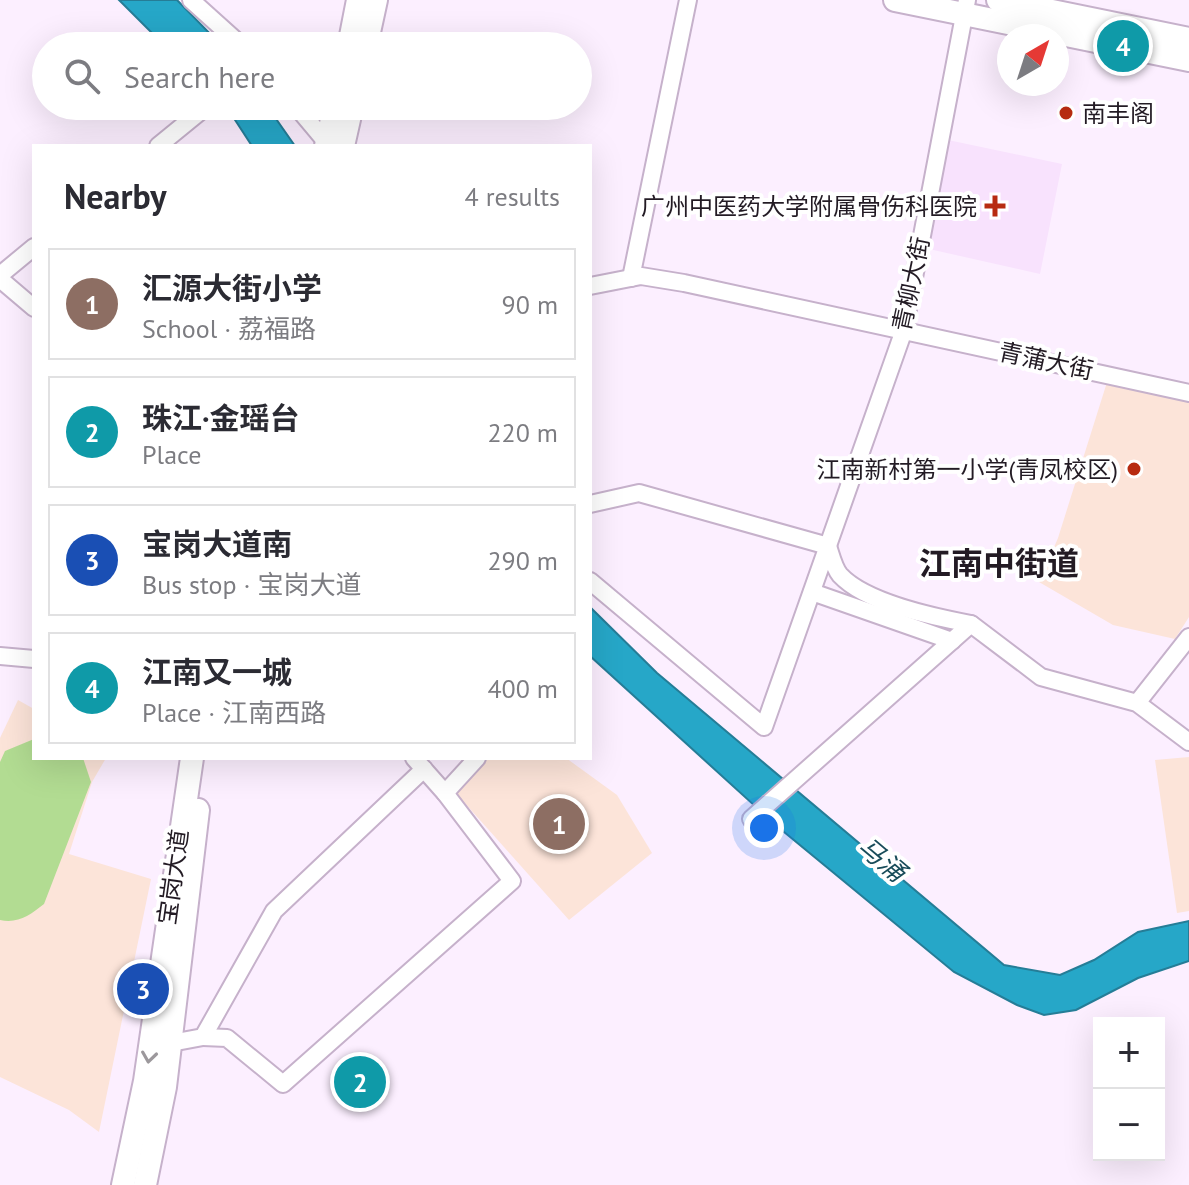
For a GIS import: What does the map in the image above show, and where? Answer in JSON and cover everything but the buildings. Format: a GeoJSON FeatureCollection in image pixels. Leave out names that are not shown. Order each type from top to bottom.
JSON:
{"type":"FeatureCollection","features":[{"type":"Feature","properties":{"kind":"main road"},"geometry":{"type":"LineString","coordinates":[[352,32],[358,0]]}},
{"type":"Feature","properties":{"kind":"main road"},"geometry":{"type":"LineString","coordinates":[[369,32],[376,0]]}},
{"type":"Feature","properties":{"kind":"main road"},"geometry":{"type":"LineString","coordinates":[[895,0],[965,7],[1189,60]]}},
{"type":"Feature","properties":{"kind":"main road"},"geometry":{"type":"LineString","coordinates":[[998,0],[1189,39]]}},
{"type":"Feature","properties":{"kind":"main road"},"geometry":{"type":"LineString","coordinates":[[332,144],[334,120]]}},
{"type":"Feature","properties":{"kind":"main road"},"geometry":{"type":"LineString","coordinates":[[333,144],[345,120]]}},
{"type":"Feature","properties":{"kind":"main road","name":"宝岗大道"},"geometry":{"type":"LineString","coordinates":[[123,1185],[145,1081],[192,760]]}},
{"type":"Feature","properties":{"kind":"main road","name":"宝岗大道"},"geometry":{"type":"LineString","coordinates":[[145,1185],[171,1043],[206,760]]}},
{"type":"Feature","properties":{"kind":"street"},"geometry":{"type":"LineString","coordinates":[[191,0],[226,32]]}},
{"type":"Feature","properties":{"kind":"street"},"geometry":{"type":"LineString","coordinates":[[631,278],[688,0]]}},
{"type":"Feature","properties":{"kind":"street","name":"青柳大街"},"geometry":{"type":"LineString","coordinates":[[592,583],[764,727],[904,330],[965,7]]}},
{"type":"Feature","properties":{"kind":"street"},"geometry":{"type":"LineString","coordinates":[[160,144],[190,120]]}},
{"type":"Feature","properties":{"kind":"street"},"geometry":{"type":"LineString","coordinates":[[309,120],[331,144]]}},
{"type":"Feature","properties":{"kind":"street"},"geometry":{"type":"LineString","coordinates":[[32,249],[0,277],[32,306]]}},
{"type":"Feature","properties":{"kind":"street","name":"青蒲大街"},"geometry":{"type":"LineString","coordinates":[[592,286],[631,278],[684,283],[1189,393]]}},
{"type":"Feature","properties":{"kind":"street"},"geometry":{"type":"LineString","coordinates":[[592,504],[639,493],[828,546],[838,574],[858,589],[922,614],[971,624],[1041,677],[1137,703],[1189,742]]}},
{"type":"Feature","properties":{"kind":"street"},"geometry":{"type":"LineString","coordinates":[[812,592],[952,641]]}},
{"type":"Feature","properties":{"kind":"street"},"geometry":{"type":"LineString","coordinates":[[751,819],[971,624]]}},
{"type":"Feature","properties":{"kind":"street"},"geometry":{"type":"LineString","coordinates":[[1137,703],[1189,637]]}},
{"type":"Feature","properties":{"kind":"street"},"geometry":{"type":"LineString","coordinates":[[0,656],[32,659]]}},
{"type":"Feature","properties":{"kind":"street"},"geometry":{"type":"LineString","coordinates":[[445,793],[475,760]]}},
{"type":"Feature","properties":{"kind":"street"},"geometry":{"type":"LineString","coordinates":[[171,1043],[203,1037],[227,1038],[283,1084],[512,881],[419,764],[274,911],[203,1037]]}},
{"type":"Feature","properties":{"kind":"shaded area","name":"广州中医药大学附属骨伤科医院"},"geometry":{"type":"Polygon","coordinates":[[[948,140],[1062,164],[1040,274],[929,249],[948,140]]]}},
{"type":"Feature","properties":{"kind":"shaded area","name":"江南新村第一小学(青凤校区)"},"geometry":{"type":"Polygon","coordinates":[[[1108,379],[1189,400],[1189,617],[1175,639],[1113,625],[1039,582],[1058,538],[1108,379]]]}},
{"type":"Feature","properties":{"kind":"shaded area"},"geometry":{"type":"Polygon","coordinates":[[[18,700],[32,708],[32,760],[105,760],[92,782],[69,854],[151,879],[99,1132],[69,1110],[0,1077],[0,738],[18,700]]]}},
{"type":"Feature","properties":{"kind":"shaded area"},"geometry":{"type":"Polygon","coordinates":[[[1189,757],[1189,911],[1177,913],[1155,760],[1189,757]]]}},
{"type":"Feature","properties":{"kind":"shaded area"},"geometry":{"type":"Polygon","coordinates":[[[487,760],[569,760],[617,795],[652,853],[569,920],[454,791],[487,760]]]}},
{"type":"Feature","properties":{"kind":"green space"},"geometry":{"type":"Polygon","coordinates":[[[32,740],[32,760],[84,760],[91,782],[44,904],[18,920],[6,921],[0,920],[0,762],[5,751],[32,740]]]}},
{"type":"Feature","properties":{"kind":"water"},"geometry":{"type":"Polygon","coordinates":[[[119,0],[177,0],[208,32],[151,32],[119,0]]]}},
{"type":"Feature","properties":{"kind":"water"},"geometry":{"type":"Polygon","coordinates":[[[235,120],[277,120],[294,144],[251,144],[235,120]]]}},
{"type":"Feature","properties":{"kind":"water"},"geometry":{"type":"Polygon","coordinates":[[[592,609],[657,673],[1004,965],[1060,975],[1094,960],[1138,932],[1189,921],[1189,961],[1138,978],[1076,1010],[1044,1015],[1017,1005],[954,972],[778,827],[592,658],[592,609]]]}},
{"type":"Feature","properties":{"kind":"place","name":"江南又一城"},"geometry":{"type":"Point","coordinates":[1123,46]}},
{"type":"Feature","properties":{"kind":"place","name":"南丰阁"},"geometry":{"type":"Point","coordinates":[1066,113]}},
{"type":"Feature","properties":{"kind":"place","name":"广州中医药大学附属骨伤科医院"},"geometry":{"type":"Point","coordinates":[995,206]}},
{"type":"Feature","properties":{"kind":"place","name":"江南新村第一小学(青凤校区)"},"geometry":{"type":"Point","coordinates":[1134,469]}},
{"type":"Feature","properties":{"kind":"place","name":"汇源大街小学"},"geometry":{"type":"Point","coordinates":[559,824]}},
{"type":"Feature","properties":{"kind":"place","name":"宝岗大道南"},"geometry":{"type":"Point","coordinates":[143,989]}},
{"type":"Feature","properties":{"kind":"place","name":"珠江·金瑶台"},"geometry":{"type":"Point","coordinates":[360,1082]}},
{"type":"Feature","properties":{"kind":"district","name":"江南中街道"},"geometry":{"type":"Point","coordinates":[999,563]}},
{"type":"Feature","properties":{"kind":"water label","name":"马涌"},"geometry":{"type":"Point","coordinates":[882,859]}}]}
